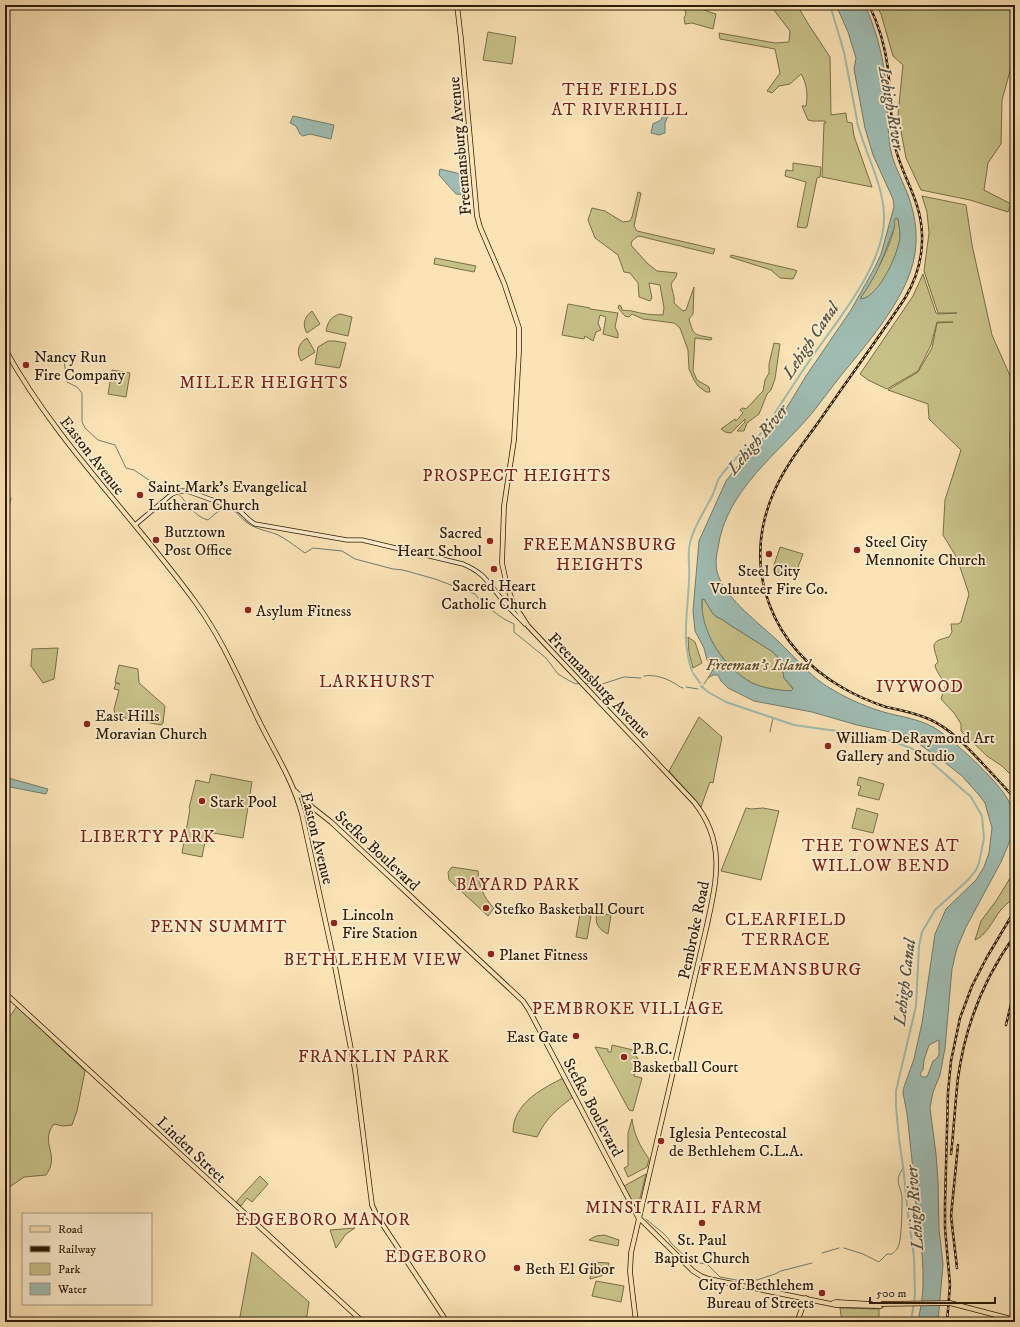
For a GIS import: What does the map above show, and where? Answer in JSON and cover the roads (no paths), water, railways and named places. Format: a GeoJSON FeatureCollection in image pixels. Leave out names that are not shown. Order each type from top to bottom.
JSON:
{"type":"FeatureCollection","features":[{"type":"Feature","properties":{"kind":"main road","name":"Freemansburg Avenue"},"geometry":{"type":"LineString","coordinates":[[457,5],[477,216],[480,227],[504,283],[519,328],[514,440],[504,506],[502,562],[507,586],[513,603],[528,626],[697,806],[707,823],[714,843],[717,872]]}},
{"type":"Feature","properties":{"kind":"main road","name":"Easton Avenue"},"geometry":{"type":"LineString","coordinates":[[5,349],[23,380],[53,424],[191,596],[218,636],[261,726],[281,762],[304,821],[333,956],[355,1070],[372,1205],[377,1216],[447,1322]]}},
{"type":"Feature","properties":{"kind":"main road"},"geometry":{"type":"LineString","coordinates":[[135,525],[178,492],[193,493],[235,508],[255,524],[347,540],[362,540],[463,564],[473,568],[485,577],[500,597],[528,626]]}},
{"type":"Feature","properties":{"kind":"main road","name":"Stefko Boulevard"},"geometry":{"type":"LineString","coordinates":[[293,790],[315,808]]}},
{"type":"Feature","properties":{"kind":"main road","name":"Stefko Boulevard"},"geometry":{"type":"LineString","coordinates":[[293,790],[296,790],[523,1000],[638,1217],[692,1270],[709,1279],[849,1306],[950,1305],[1015,1321]]}},
{"type":"Feature","properties":{"kind":"main road"},"geometry":{"type":"LineString","coordinates":[[304,821],[303,809],[309,804]]}},
{"type":"Feature","properties":{"kind":"main road","name":"Pembroke Road"},"geometry":{"type":"LineString","coordinates":[[636,1322],[630,1264],[638,1217],[706,933],[717,872]]}},
{"type":"Feature","properties":{"kind":"main road","name":"Linden Street"},"geometry":{"type":"LineString","coordinates":[[5,993],[363,1322]]}},
{"type":"Feature","properties":{"kind":"main road"},"geometry":{"type":"LineString","coordinates":[[797,1322],[806,1298]]}},
{"type":"Feature","properties":{"kind":"water"},"geometry":{"type":"Polygon","coordinates":[[[836,5],[865,5],[878,40],[884,67],[892,156],[908,195],[915,220],[916,246],[913,263],[901,293],[882,324],[813,412],[755,474],[742,491],[731,508],[723,527],[717,551],[716,565],[718,575],[728,593],[753,619],[818,680],[839,694],[860,703],[880,711],[922,722],[941,732],[995,782],[1003,792],[1011,807],[1015,836],[1012,836],[1001,862],[966,927],[957,948],[952,969],[945,1048],[940,1075],[933,1092],[930,1108],[936,1154],[939,1229],[943,1264],[938,1322],[918,1322],[923,1290],[923,1272],[907,1113],[903,1093],[914,1059],[922,1023],[935,934],[946,909],[976,880],[984,867],[989,853],[992,828],[985,803],[962,776],[912,739],[900,734],[857,725],[812,712],[754,701],[728,688],[721,681],[718,675],[713,675],[708,678],[714,668],[707,660],[704,648],[695,631],[693,611],[699,541],[726,481],[748,453],[767,434],[772,432],[806,376],[851,310],[881,254],[894,207],[893,199],[873,155],[865,128],[854,69],[856,58],[848,32],[836,5]],[[896,218],[894,221],[894,230],[881,261],[861,299],[868,296],[875,290],[892,262],[900,235],[898,219],[896,218]],[[702,599],[702,611],[714,645],[729,665],[738,673],[752,683],[763,687],[791,691],[793,689],[784,678],[781,661],[773,652],[713,614],[704,599],[702,599]],[[939,1040],[929,1045],[924,1060],[923,1070],[920,1074],[922,1077],[927,1077],[933,1061],[939,1055],[939,1040]]]}},
{"type":"Feature","properties":{"kind":"water"},"geometry":{"type":"Polygon","coordinates":[[[663,115],[668,116],[665,123],[665,133],[659,135],[651,133],[653,124],[661,120],[663,115]]]}},
{"type":"Feature","properties":{"kind":"water"},"geometry":{"type":"Polygon","coordinates":[[[293,116],[334,125],[331,139],[310,134],[303,136],[300,134],[296,126],[290,123],[293,116]]]}},
{"type":"Feature","properties":{"kind":"water"},"geometry":{"type":"Polygon","coordinates":[[[440,169],[465,175],[468,192],[466,195],[456,194],[439,175],[440,169]]]}},
{"type":"Feature","properties":{"kind":"water"},"geometry":{"type":"Polygon","coordinates":[[[5,777],[48,789],[46,794],[5,786],[5,777]]]}},
{"type":"Feature","properties":{"kind":"waterway","name":"Lehigh Canal"},"geometry":{"type":"LineString","coordinates":[[830,5],[844,52],[857,120]]}},
{"type":"Feature","properties":{"kind":"waterway","name":"Lehigh Canal"},"geometry":{"type":"LineString","coordinates":[[692,671],[687,648],[686,626],[689,549],[695,528],[713,494],[719,479],[730,464],[764,430],[860,288],[878,251],[883,233],[883,203],[877,180],[857,122]]}},
{"type":"Feature","properties":{"kind":"waterway"},"geometry":{"type":"LineString","coordinates":[[64,361],[67,382],[77,387],[82,393],[82,422],[85,428],[98,440],[115,445],[126,468],[134,470],[161,488],[167,487],[176,491]]}},
{"type":"Feature","properties":{"kind":"waterway"},"geometry":{"type":"LineString","coordinates":[[178,493],[192,509],[203,518],[208,520],[224,509],[233,510],[251,525],[281,537],[305,553],[313,548],[342,551],[355,559],[435,579],[475,594],[483,604],[504,619],[514,624],[514,632],[546,658],[558,674],[576,684],[579,683]]}},
{"type":"Feature","properties":{"kind":"waterway"},"geometry":{"type":"LineString","coordinates":[[9,507],[11,498]]}},
{"type":"Feature","properties":{"kind":"waterway","name":"Lehigh Canal"},"geometry":{"type":"LineString","coordinates":[[693,673],[700,683]]}},
{"type":"Feature","properties":{"kind":"waterway"},"geometry":{"type":"LineString","coordinates":[[644,676],[663,678],[683,688]]}},
{"type":"Feature","properties":{"kind":"waterway"},"geometry":{"type":"LineString","coordinates":[[584,683],[599,685],[624,677],[641,678]]}},
{"type":"Feature","properties":{"kind":"waterway"},"geometry":{"type":"LineString","coordinates":[[704,684],[708,678]]}},
{"type":"Feature","properties":{"kind":"waterway","name":"Lehigh Canal"},"geometry":{"type":"LineString","coordinates":[[701,686],[708,692],[726,702],[794,725],[879,737],[911,748],[929,760],[971,797],[982,816],[984,838],[979,863],[976,870],[968,880],[935,910],[922,932],[919,946],[916,1006],[896,1091],[899,1139],[914,1257],[915,1295],[911,1322]]}},
{"type":"Feature","properties":{"kind":"waterway"},"geometry":{"type":"LineString","coordinates":[[686,687],[698,689]]}},
{"type":"Feature","properties":{"kind":"waterway"},"geometry":{"type":"LineString","coordinates":[[770,732],[773,718]]}},
{"type":"Feature","properties":{"kind":"waterway","name":"Lehigh River"},"geometry":{"type":"LineString","coordinates":[[844,1248],[863,1254],[879,1262],[887,1254],[892,1254],[897,1249],[902,1223],[902,1197],[898,1180],[903,1168]]}},
{"type":"Feature","properties":{"kind":"waterway"},"geometry":{"type":"LineString","coordinates":[[646,1219],[663,1233],[691,1262],[707,1264],[720,1277],[742,1281],[757,1280],[781,1271],[812,1263]]}},
{"type":"Feature","properties":{"kind":"waterway"},"geometry":{"type":"LineString","coordinates":[[822,1253],[839,1248]]}},
{"type":"Feature","properties":{"kind":"railway"},"geometry":{"type":"LineString","coordinates":[[869,5],[879,28],[887,60],[896,150],[919,211],[922,234],[920,259],[913,283],[905,298],[794,456],[777,484],[764,523],[760,551],[762,578],[769,604],[781,629],[798,651],[818,671],[843,688],[864,699],[886,707],[924,717],[937,723],[971,751],[1015,799]]}},
{"type":"Feature","properties":{"kind":"railway"},"geometry":{"type":"LineString","coordinates":[[947,1322],[950,1285],[945,1228],[945,1204],[948,1092],[951,1061],[960,1018],[972,986],[987,957],[1015,910]]}},
{"type":"Feature","properties":{"kind":"railway"},"geometry":{"type":"LineString","coordinates":[[951,1154],[958,1078],[961,1059],[971,1021],[985,985],[1004,951],[1015,935]]}},
{"type":"Feature","properties":{"kind":"railway"},"geometry":{"type":"LineString","coordinates":[[1006,1025],[1015,987]]}},
{"type":"Feature","properties":{"kind":"railway"},"geometry":{"type":"LineString","coordinates":[[957,1268],[951,1216],[958,1145]]}},
{"type":"Feature","properties":{"kind":"place","name":"Nancy Run Fire Company"},"geometry":{"type":"Point","coordinates":[26,365]}},
{"type":"Feature","properties":{"kind":"place","name":"Saint Mark's Evangelical Lutheran Church"},"geometry":{"type":"Point","coordinates":[140,495]}},
{"type":"Feature","properties":{"kind":"place","name":"Butztown Post Office"},"geometry":{"type":"Point","coordinates":[156,540]}},
{"type":"Feature","properties":{"kind":"place","name":"Sacred Heart School"},"geometry":{"type":"Point","coordinates":[490,541]}},
{"type":"Feature","properties":{"kind":"place","name":"Steel City Mennonite Church"},"geometry":{"type":"Point","coordinates":[857,550]}},
{"type":"Feature","properties":{"kind":"place","name":"Steel City Volunteer Fire Co."},"geometry":{"type":"Point","coordinates":[769,554]}},
{"type":"Feature","properties":{"kind":"place","name":"Sacred Heart Catholic Church"},"geometry":{"type":"Point","coordinates":[494,569]}},
{"type":"Feature","properties":{"kind":"place","name":"Asylum Fitness"},"geometry":{"type":"Point","coordinates":[248,610]}},
{"type":"Feature","properties":{"kind":"place","name":"East Hills Moravian Church"},"geometry":{"type":"Point","coordinates":[87,724]}},
{"type":"Feature","properties":{"kind":"place","name":"William DeRaymond Art Gallery and Studio"},"geometry":{"type":"Point","coordinates":[828,746]}},
{"type":"Feature","properties":{"kind":"place","name":"Stark Pool"},"geometry":{"type":"Point","coordinates":[202,801]}},
{"type":"Feature","properties":{"kind":"place","name":"Stefko Basketball Court"},"geometry":{"type":"Point","coordinates":[486,908]}},
{"type":"Feature","properties":{"kind":"place","name":"Lincoln Fire Station"},"geometry":{"type":"Point","coordinates":[334,923]}},
{"type":"Feature","properties":{"kind":"place","name":"Planet Fitness"},"geometry":{"type":"Point","coordinates":[491,954]}},
{"type":"Feature","properties":{"kind":"place","name":"East Gate"},"geometry":{"type":"Point","coordinates":[576,1036]}},
{"type":"Feature","properties":{"kind":"place","name":"P.B.C. Basketball Court"},"geometry":{"type":"Point","coordinates":[624,1057]}},
{"type":"Feature","properties":{"kind":"place","name":"Iglesia Pentecostal de Bethlehem C.L.A."},"geometry":{"type":"Point","coordinates":[661,1141]}},
{"type":"Feature","properties":{"kind":"place","name":"St. Paul Baptist Church"},"geometry":{"type":"Point","coordinates":[702,1223]}},
{"type":"Feature","properties":{"kind":"place","name":"Beth El Gibor"},"geometry":{"type":"Point","coordinates":[517,1268]}},
{"type":"Feature","properties":{"kind":"place","name":"City of Bethlehem Bureau of Streets"},"geometry":{"type":"Point","coordinates":[822,1293]}},
{"type":"Feature","properties":{"kind":"district","name":"THE FIELDS AT RIVERHILL"},"geometry":{"type":"Point","coordinates":[620,99]}},
{"type":"Feature","properties":{"kind":"district","name":"MILLER HEIGHTS"},"geometry":{"type":"Point","coordinates":[264,382]}},
{"type":"Feature","properties":{"kind":"district","name":"PROSPECT HEIGHTS"},"geometry":{"type":"Point","coordinates":[517,475]}},
{"type":"Feature","properties":{"kind":"district","name":"FREEMANSBURG HEIGHTS"},"geometry":{"type":"Point","coordinates":[600,554]}},
{"type":"Feature","properties":{"kind":"district","name":"LARKHURST"},"geometry":{"type":"Point","coordinates":[377,681]}},
{"type":"Feature","properties":{"kind":"district","name":"IVYWOOD"},"geometry":{"type":"Point","coordinates":[920,686]}},
{"type":"Feature","properties":{"kind":"district","name":"LIBERTY PARK"},"geometry":{"type":"Point","coordinates":[148,836]}},
{"type":"Feature","properties":{"kind":"district","name":"THE TOWNES AT WILLOW BEND"},"geometry":{"type":"Point","coordinates":[881,855]}},
{"type":"Feature","properties":{"kind":"district","name":"BAYARD PARK"},"geometry":{"type":"Point","coordinates":[518,884]}},
{"type":"Feature","properties":{"kind":"district","name":"PENN SUMMIT"},"geometry":{"type":"Point","coordinates":[219,926]}},
{"type":"Feature","properties":{"kind":"district","name":"CLEARFIELD TERRACE"},"geometry":{"type":"Point","coordinates":[786,929]}},
{"type":"Feature","properties":{"kind":"district","name":"BETHLEHEM VIEW"},"geometry":{"type":"Point","coordinates":[373,959]}},
{"type":"Feature","properties":{"kind":"district","name":"FREEMANSBURG"},"geometry":{"type":"Point","coordinates":[781,969]}},
{"type":"Feature","properties":{"kind":"district","name":"PEMBROKE VILLAGE"},"geometry":{"type":"Point","coordinates":[628,1008]}},
{"type":"Feature","properties":{"kind":"district","name":"FRANKLIN PARK"},"geometry":{"type":"Point","coordinates":[374,1056]}},
{"type":"Feature","properties":{"kind":"district","name":"MINSI TRAIL FARM"},"geometry":{"type":"Point","coordinates":[674,1207]}},
{"type":"Feature","properties":{"kind":"district","name":"EDGEBORO MANOR"},"geometry":{"type":"Point","coordinates":[323,1219]}},
{"type":"Feature","properties":{"kind":"district","name":"EDGEBORO"},"geometry":{"type":"Point","coordinates":[436,1256]}},
{"type":"Feature","properties":{"kind":"park label","name":"Freeman's Island"},"geometry":{"type":"Point","coordinates":[758,664]}}]}
